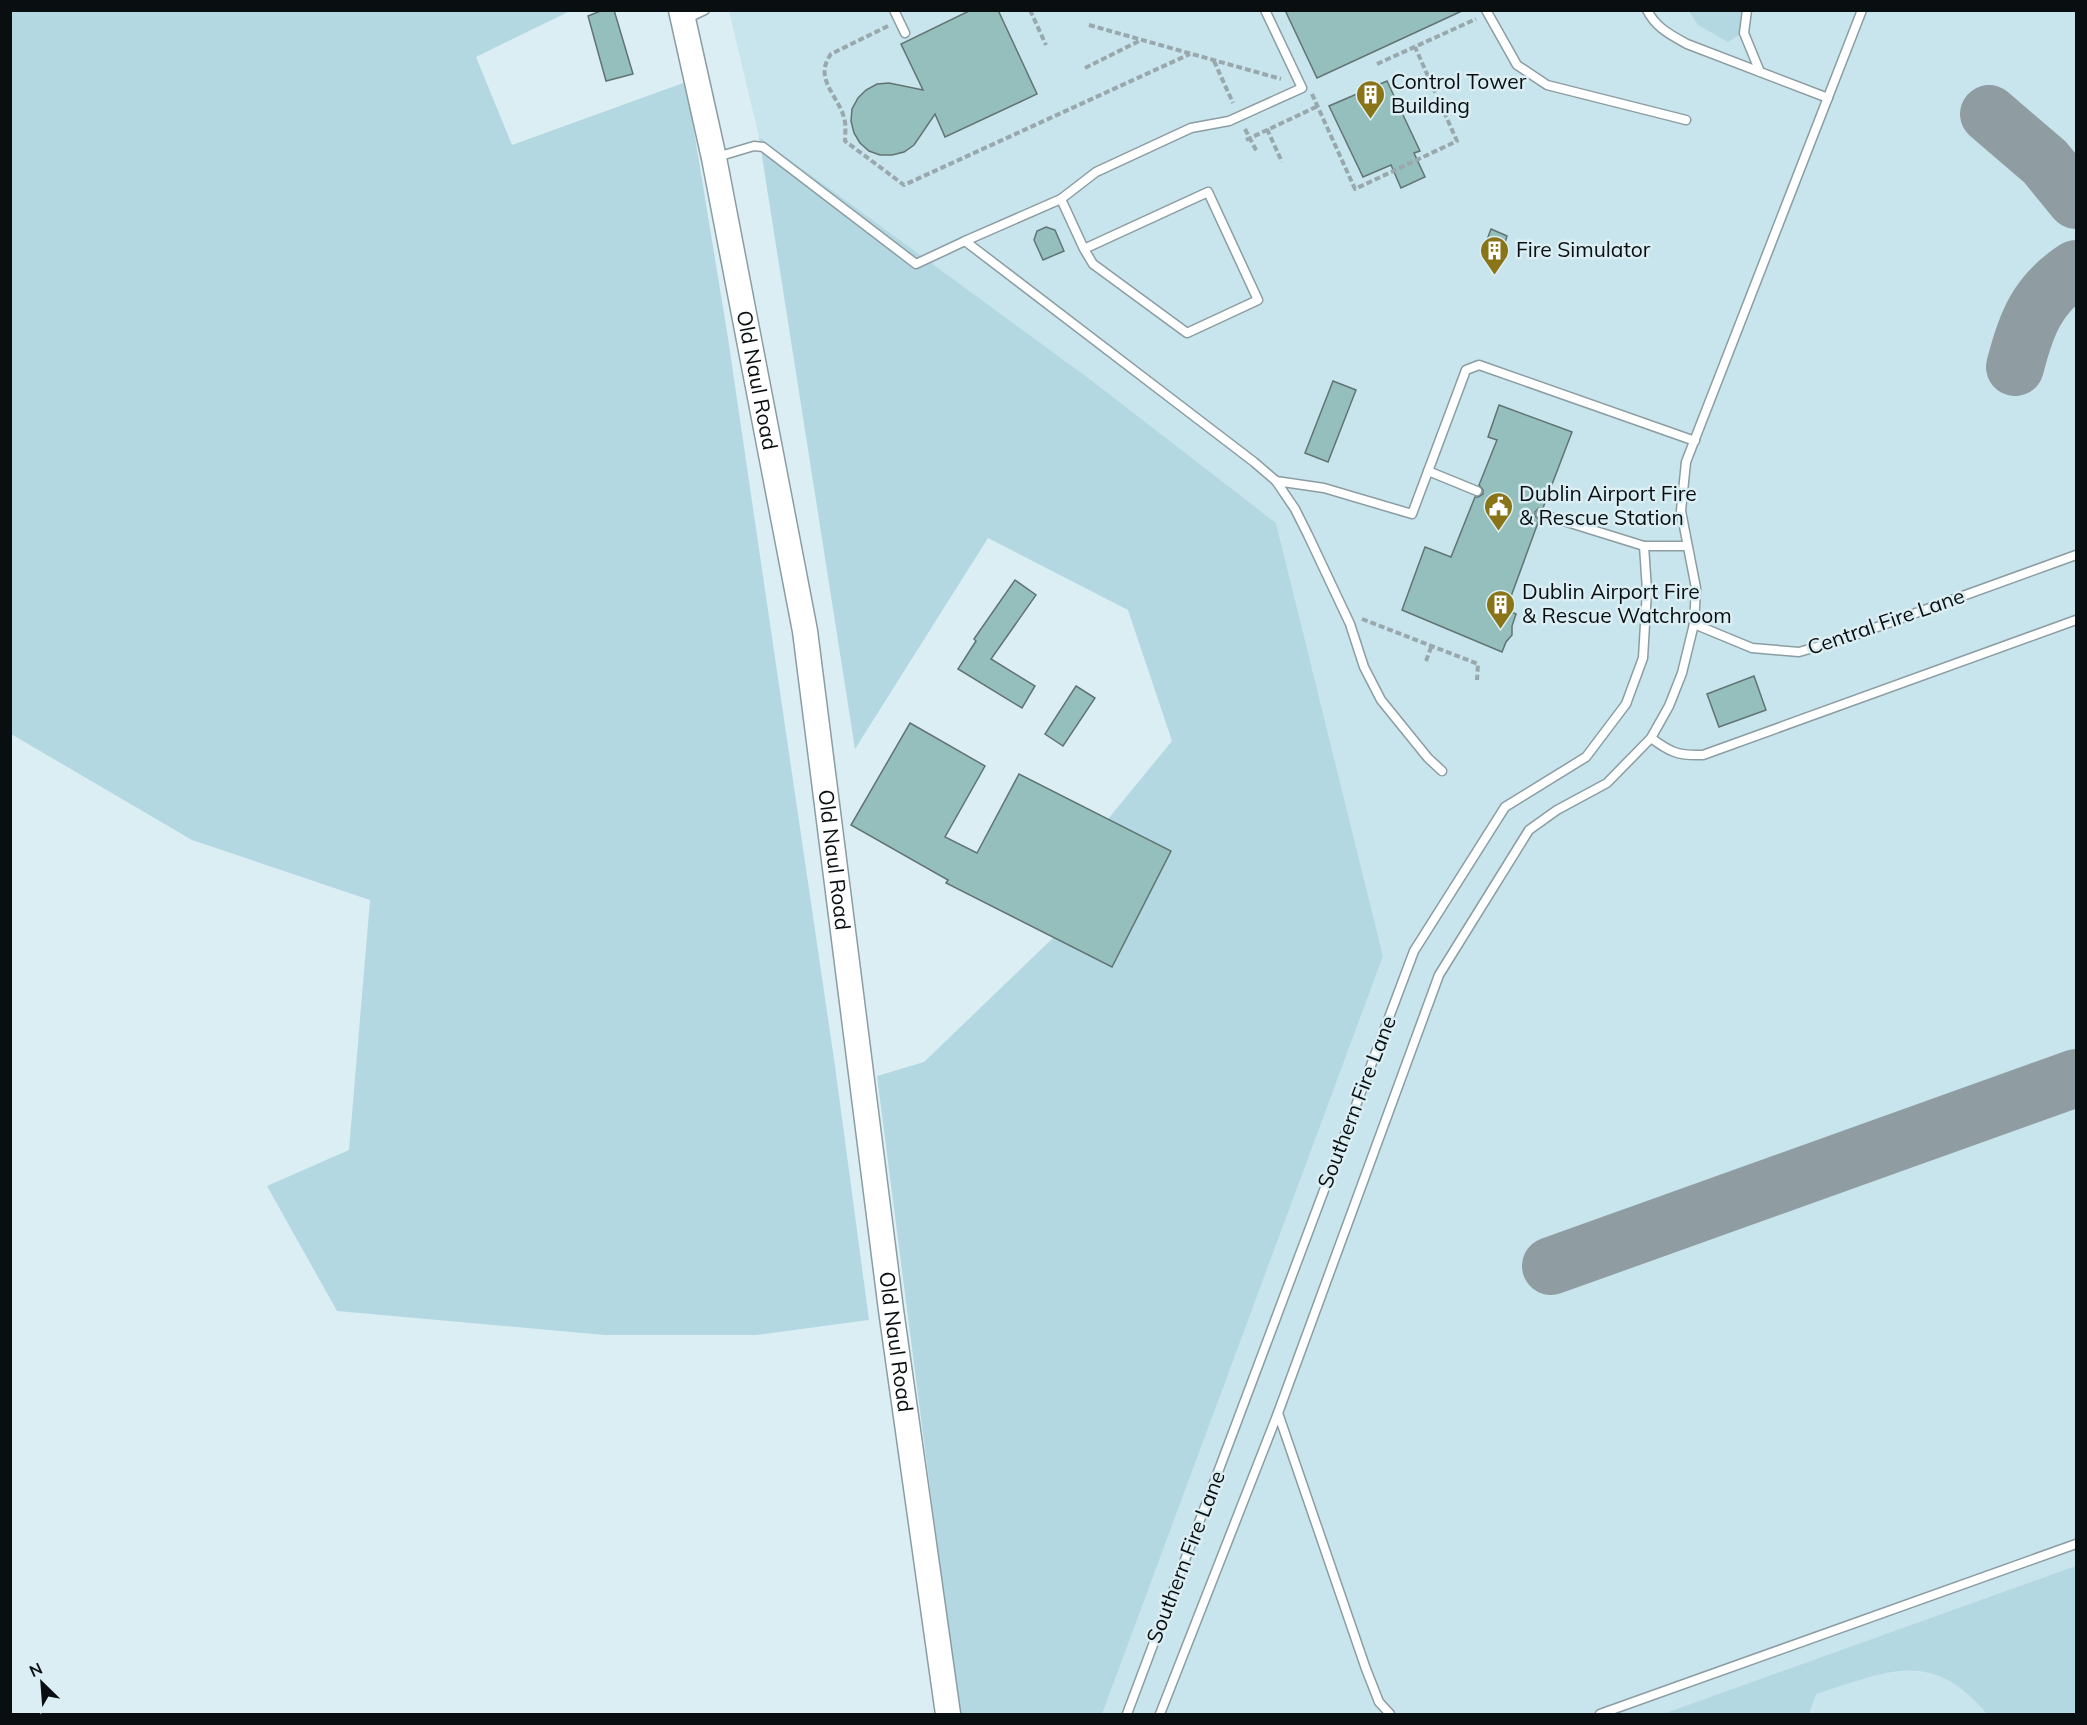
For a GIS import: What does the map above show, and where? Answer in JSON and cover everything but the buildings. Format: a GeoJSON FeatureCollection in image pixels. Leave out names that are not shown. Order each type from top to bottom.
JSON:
{"type":"FeatureCollection","features":[{"type":"Feature","properties":{"kind":"main road","name":"Old Naul Road"},"geometry":{"type":"LineString","coordinates":[[690,14],[714,158],[805,632],[891,1310],[948,1714]]}},
{"type":"Feature","properties":{"kind":"lane"},"geometry":{"type":"LineString","coordinates":[[894,10],[905,33]]}},
{"type":"Feature","properties":{"kind":"lane"},"geometry":{"type":"LineString","coordinates":[[714,158],[754,146],[763,147],[916,264],[1061,199],[1096,172],[1191,128],[1229,121],[1302,88],[1265,10]]}},
{"type":"Feature","properties":{"kind":"lane"},"geometry":{"type":"LineString","coordinates":[[1647,10],[1656,24],[1687,44],[1828,98]]}},
{"type":"Feature","properties":{"kind":"lane"},"geometry":{"type":"LineString","coordinates":[[1747,10],[1744,33],[1760,72]]}},
{"type":"Feature","properties":{"kind":"lane"},"geometry":{"type":"LineString","coordinates":[[1160,1714],[1278,1413],[1439,975],[1529,830],[1557,810],[1607,783],[1651,738],[1670,706],[1694,624],[1696,588],[1681,511],[1686,462],[1862,10]]}},
{"type":"Feature","properties":{"kind":"lane"},"geometry":{"type":"LineString","coordinates":[[1487,12],[1516,65],[1547,85],[1686,120]]}},
{"type":"Feature","properties":{"kind":"lane"},"geometry":{"type":"LineString","coordinates":[[1061,199],[1084,249],[1093,264],[1187,333],[1258,300],[1208,192],[1084,249]]}},
{"type":"Feature","properties":{"kind":"lane"},"geometry":{"type":"LineString","coordinates":[[965,241],[1276,481],[1295,509],[1327,575],[1350,624],[1364,667],[1381,700],[1428,759],[1442,771]]}},
{"type":"Feature","properties":{"kind":"lane"},"geometry":{"type":"LineString","coordinates":[[1276,481],[1324,488],[1412,514],[1466,370],[1479,365],[1695,441]]}},
{"type":"Feature","properties":{"kind":"lane"},"geometry":{"type":"LineString","coordinates":[[1428,471],[1477,490]]}},
{"type":"Feature","properties":{"kind":"lane"},"geometry":{"type":"LineString","coordinates":[[1541,514],[1644,546],[1687,546]]}},
{"type":"Feature","properties":{"kind":"lane","name":"Southern Fire Lane"},"geometry":{"type":"LineString","coordinates":[[1126,1714],[1414,951],[1505,807],[1586,757],[1626,704],[1643,658],[1647,590],[1644,546]]}},
{"type":"Feature","properties":{"kind":"lane","name":"Central Fire Lane"},"geometry":{"type":"LineString","coordinates":[[1694,624],[1752,648],[1799,652],[1844,639],[2076,555]]}},
{"type":"Feature","properties":{"kind":"lane"},"geometry":{"type":"LineString","coordinates":[[1651,738],[1671,752],[1687,756],[1703,755],[2076,620]]}},
{"type":"Feature","properties":{"kind":"lane"},"geometry":{"type":"LineString","coordinates":[[1278,1413],[1366,1669],[1379,1702],[1390,1714]]}},
{"type":"Feature","properties":{"kind":"lane"},"geometry":{"type":"LineString","coordinates":[[1600,1714],[2076,1544]]}},
{"type":"Feature","properties":{"kind":"path"},"geometry":{"type":"LineString","coordinates":[[1030,10],[1046,45]]}},
{"type":"Feature","properties":{"kind":"path"},"geometry":{"type":"LineString","coordinates":[[1377,64],[1487,12]]}},
{"type":"Feature","properties":{"kind":"path"},"geometry":{"type":"LineString","coordinates":[[899,20],[831,54],[825,62],[824,75],[845,122],[845,141],[904,185],[1190,54]]}},
{"type":"Feature","properties":{"kind":"path"},"geometry":{"type":"LineString","coordinates":[[1089,25],[1273,75],[1302,88],[1314,96],[1355,189],[1457,141],[1414,47]]}},
{"type":"Feature","properties":{"kind":"path"},"geometry":{"type":"LineString","coordinates":[[1085,68],[1141,40]]}},
{"type":"Feature","properties":{"kind":"path"},"geometry":{"type":"LineString","coordinates":[[1246,140],[1318,106]]}},
{"type":"Feature","properties":{"kind":"path"},"geometry":{"type":"LineString","coordinates":[[1268,129],[1282,162]]}},
{"type":"Feature","properties":{"kind":"path"},"geometry":{"type":"LineString","coordinates":[[1359,618],[1478,664],[1477,680]]}},
{"type":"Feature","properties":{"kind":"path"},"geometry":{"type":"LineString","coordinates":[[1426,661],[1432,645]]}},
{"type":"Feature","properties":{"kind":"shaded area"},"geometry":{"type":"Polygon","coordinates":[[[11,11],[570,11],[476,57],[512,145],[686,82],[728,338],[835,1066],[869,1320],[756,1335],[604,1335],[337,1311],[267,1186],[349,1150],[370,900],[192,840],[11,734],[11,11]]]}},
{"type":"Feature","properties":{"kind":"shaded area"},"geometry":{"type":"Polygon","coordinates":[[[729,11],[2076,11],[2076,1714],[1092,1714],[1383,956],[1276,523],[1091,380],[759,137],[729,11]]]}},
{"type":"Feature","properties":{"kind":"shaded area"},"geometry":{"type":"Polygon","coordinates":[[[1689,11],[1741,11],[1739,35],[1728,42],[1698,25],[1689,11]]]}},
{"type":"Feature","properties":{"kind":"shaded area"},"geometry":{"type":"Polygon","coordinates":[[[759,137],[1091,380],[1276,523],[1383,956],[1102,1714],[959,1714],[877,1076],[924,1062],[1054,937],[1171,851],[1108,819],[1172,741],[1128,610],[988,538],[855,749],[759,137]]]}},
{"type":"Feature","properties":{"kind":"shaded area"},"geometry":{"type":"Polygon","coordinates":[[[2076,1566],[2076,1714],[1987,1714],[1966,1693],[1947,1680],[1927,1672],[1907,1671],[1865,1678],[1816,1694],[1809,1714],[1663,1714],[2076,1566]]]}},
{"type":"Feature","properties":{"kind":"taxiway"},"geometry":{"type":"LineString","coordinates":[[1989,114],[2045,162],[2076,200]]}},
{"type":"Feature","properties":{"kind":"taxiway"},"geometry":{"type":"LineString","coordinates":[[2015,367],[2035,311],[2052,289],[2076,269]]}},
{"type":"Feature","properties":{"kind":"taxiway"},"geometry":{"type":"LineString","coordinates":[[1551,1266],[2076,1078]]}},
{"type":"Feature","properties":{"kind":"place","name":"Control Tower Building"},"geometry":{"type":"Point","coordinates":[1370,120]}},
{"type":"Feature","properties":{"kind":"place","name":"Fire Simulator"},"geometry":{"type":"Point","coordinates":[1495,276]}},
{"type":"Feature","properties":{"kind":"place","name":"Dublin Airport Fire & Rescue Station"},"geometry":{"type":"Point","coordinates":[1498,532]}},
{"type":"Feature","properties":{"kind":"place","name":"Dublin Airport Fire & Rescue Watchroom"},"geometry":{"type":"Point","coordinates":[1501,630]}}]}
